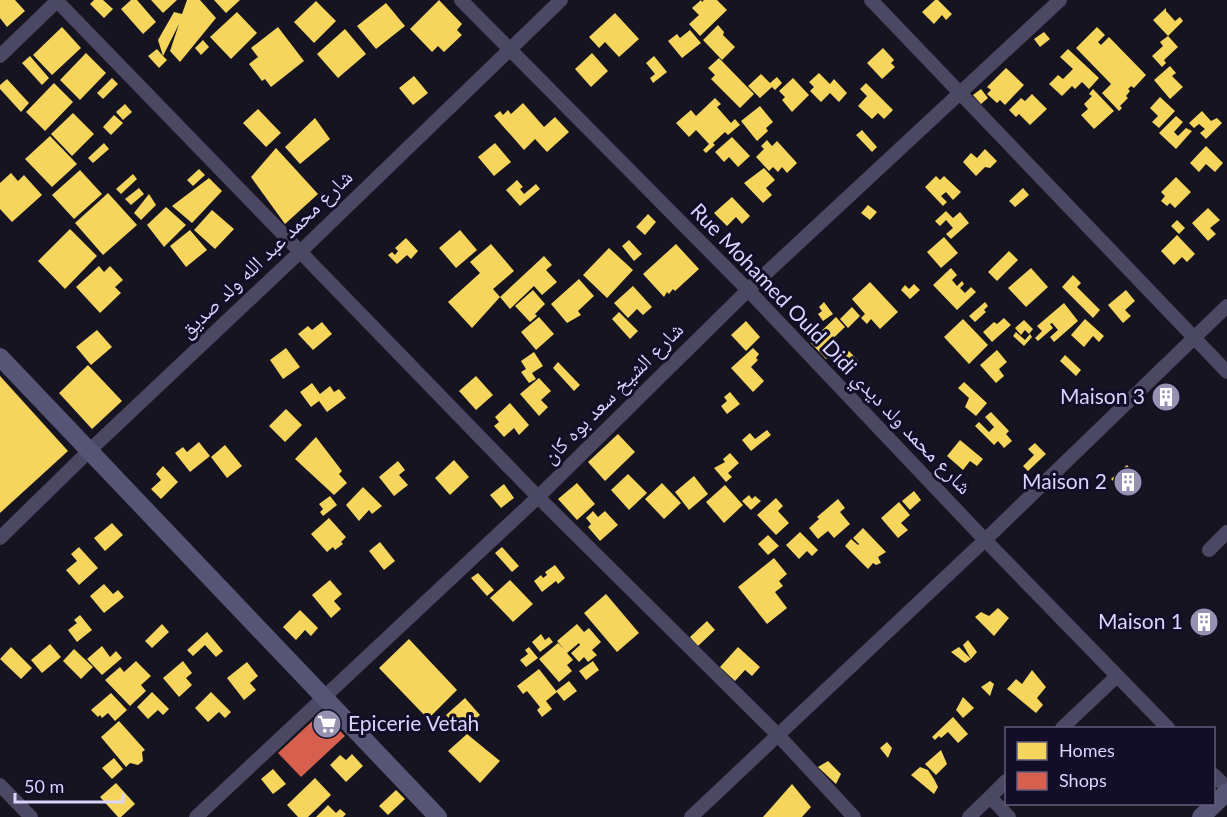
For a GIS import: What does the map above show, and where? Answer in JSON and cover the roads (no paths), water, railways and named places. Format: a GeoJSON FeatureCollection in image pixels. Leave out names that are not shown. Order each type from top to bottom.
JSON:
{"type":"FeatureCollection","features":[{"type":"Feature","properties":{"kind":"street"},"geometry":{"type":"LineString","coordinates":[[0,56],[57,0],[538,497],[777,734],[854,817]]}},
{"type":"Feature","properties":{"kind":"street","name":"Rue Mohamed Ould Didi شارع محمد ولد ديدي"},"geometry":{"type":"LineString","coordinates":[[461,0],[748,290],[1166,727]]}},
{"type":"Feature","properties":{"kind":"street","name":"شارع محمد عبد الله ولد صديق"},"geometry":{"type":"LineString","coordinates":[[0,538],[561,0]]}},
{"type":"Feature","properties":{"kind":"street"},"geometry":{"type":"LineString","coordinates":[[871,0],[1227,372]]}},
{"type":"Feature","properties":{"kind":"street","name":"شارع الشيخ سعد بوه كان"},"geometry":{"type":"LineString","coordinates":[[196,817],[538,497],[748,290],[1060,0]]}},
{"type":"Feature","properties":{"kind":"street"},"geometry":{"type":"LineString","coordinates":[[691,817],[985,540],[1227,306]]}},
{"type":"Feature","properties":{"kind":"street"},"geometry":{"type":"LineString","coordinates":[[0,357],[438,817]]}},
{"type":"Feature","properties":{"kind":"street"},"geometry":{"type":"LineString","coordinates":[[1209,550],[1227,532]]}},
{"type":"Feature","properties":{"kind":"street"},"geometry":{"type":"LineString","coordinates":[[1064,727],[1117,676]]}},
{"type":"Feature","properties":{"kind":"street"},"geometry":{"type":"LineString","coordinates":[[1215,776],[1227,790],[1215,804]]}},
{"type":"Feature","properties":{"kind":"street"},"geometry":{"type":"LineString","coordinates":[[969,817],[1005,782]]}},
{"type":"Feature","properties":{"kind":"street"},"geometry":{"type":"LineString","coordinates":[[0,785],[31,817]]}},
{"type":"Feature","properties":{"kind":"street"},"geometry":{"type":"LineString","coordinates":[[990,797],[1009,817]]}},
{"type":"Feature","properties":{"kind":"place","name":"Maison 3"},"geometry":{"type":"Point","coordinates":[1166,397]}},
{"type":"Feature","properties":{"kind":"place","name":"Maison 2"},"geometry":{"type":"Point","coordinates":[1128,482]}},
{"type":"Feature","properties":{"kind":"place","name":"Maison 1"},"geometry":{"type":"Point","coordinates":[1204,622]}},
{"type":"Feature","properties":{"kind":"place","name":"Epicerie Vetah"},"geometry":{"type":"Point","coordinates":[327,724]}}]}
